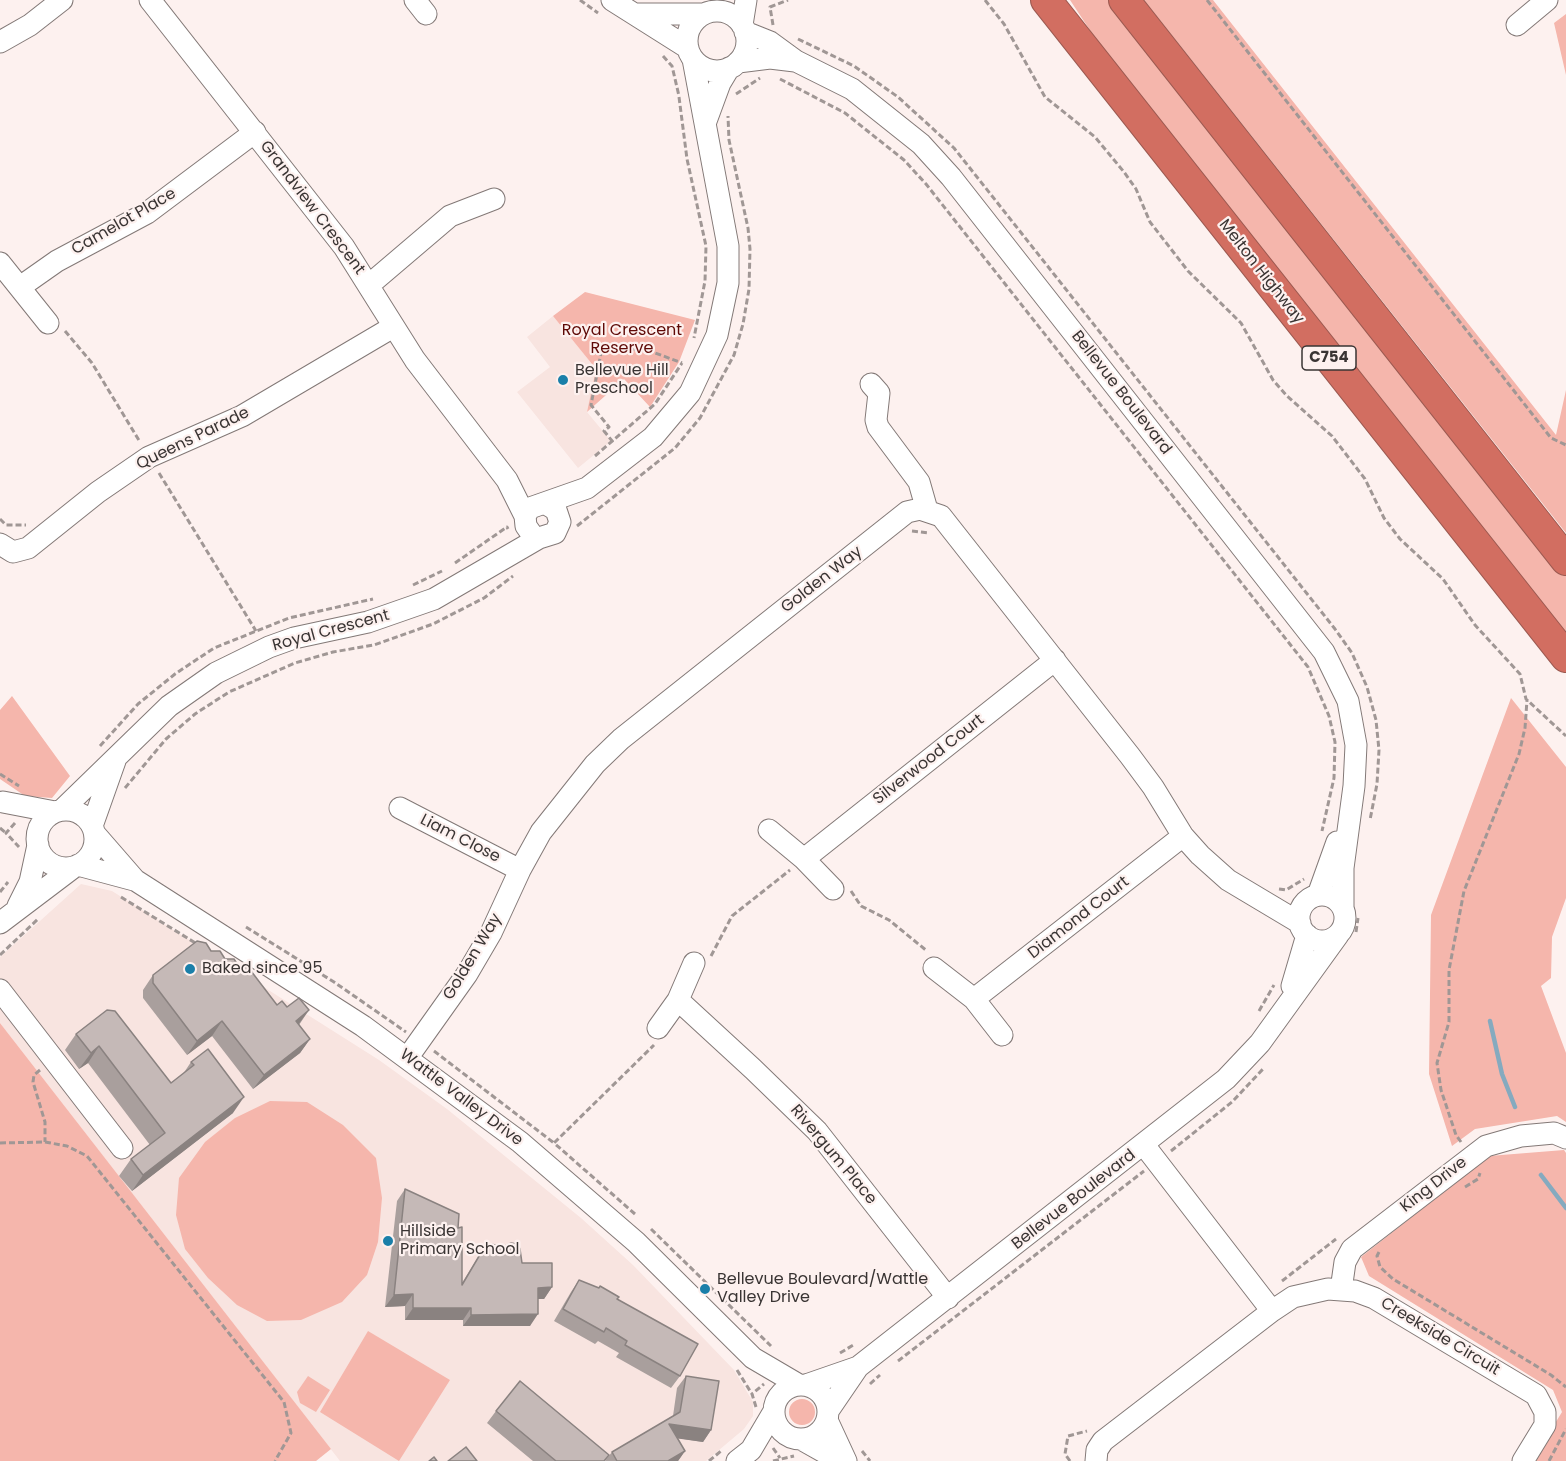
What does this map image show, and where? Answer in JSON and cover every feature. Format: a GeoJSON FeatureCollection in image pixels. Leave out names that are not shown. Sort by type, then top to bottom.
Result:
{"type":"FeatureCollection","features":[{"type":"Feature","properties":{"kind":"highway"},"geometry":{"type":"LineString","coordinates":[[1030,0],[1058,34],[1102,71]]}},
{"type":"Feature","properties":{"kind":"highway","name":"Melton Highway"},"geometry":{"type":"LineString","coordinates":[[1046,0],[1561,651]]}},
{"type":"Feature","properties":{"kind":"highway"},"geometry":{"type":"LineString","coordinates":[[1124,0],[1566,560]]}},
{"type":"Feature","properties":{"kind":"street"},"geometry":{"type":"LineString","coordinates":[[0,42],[30,25],[62,0]]}},
{"type":"Feature","properties":{"kind":"street","name":"Grandview Crescent"},"geometry":{"type":"LineString","coordinates":[[150,0],[344,247],[393,327],[507,480],[525,514]]}},
{"type":"Feature","properties":{"kind":"street"},"geometry":{"type":"LineString","coordinates":[[612,0],[636,14],[709,70],[734,65]]}},
{"type":"Feature","properties":{"kind":"street"},"geometry":{"type":"LineString","coordinates":[[706,121],[720,82],[746,48],[743,28],[746,0]]}},
{"type":"Feature","properties":{"kind":"street"},"geometry":{"type":"LineString","coordinates":[[1516,25],[1547,0]]}},
{"type":"Feature","properties":{"kind":"street"},"geometry":{"type":"LineString","coordinates":[[636,14],[710,9],[728,13],[743,28]]}},
{"type":"Feature","properties":{"kind":"street"},"geometry":{"type":"LineString","coordinates":[[525,514],[587,488],[626,460],[673,417],[690,393],[717,335],[728,283],[728,246],[706,121],[690,54],[690,29],[710,9]]}},
{"type":"Feature","properties":{"kind":"street","name":"Bellevue Boulevard"},"geometry":{"type":"LineString","coordinates":[[743,28],[770,42],[796,61],[852,89],[921,144],[951,177],[1324,652],[1348,701],[1356,745],[1354,786],[1343,868],[1351,909]]}},
{"type":"Feature","properties":{"kind":"street","name":"Bellevue Boulevard"},"geometry":{"type":"LineString","coordinates":[[734,65],[770,58],[796,61]]}},
{"type":"Feature","properties":{"kind":"street","name":"Camelot Place"},"geometry":{"type":"LineString","coordinates":[[20,287],[57,261],[147,213],[255,132]]}},
{"type":"Feature","properties":{"kind":"street"},"geometry":{"type":"LineString","coordinates":[[369,285],[450,216],[494,199]]}},
{"type":"Feature","properties":{"kind":"street"},"geometry":{"type":"LineString","coordinates":[[0,263],[48,323]]}},
{"type":"Feature","properties":{"kind":"street","name":"Queens Parade"},"geometry":{"type":"LineString","coordinates":[[0,544],[14,552],[28,548],[98,492],[149,457],[242,416],[393,327]]}},
{"type":"Feature","properties":{"kind":"street"},"geometry":{"type":"LineString","coordinates":[[871,384],[879,393],[876,420],[878,427],[919,482],[927,510],[941,516],[1055,660],[1153,787],[1183,836],[1214,868],[1319,941],[1346,936],[1345,922],[1351,909],[1333,897],[1282,901],[1256,896]]}},
{"type":"Feature","properties":{"kind":"street"},"geometry":{"type":"LineString","coordinates":[[560,522],[587,488]]}},
{"type":"Feature","properties":{"kind":"street"},"geometry":{"type":"LineString","coordinates":[[525,514],[556,510],[560,522]]}},
{"type":"Feature","properties":{"kind":"street","name":"Golden Way"},"geometry":{"type":"LineString","coordinates":[[408,1057],[467,974],[491,933],[520,870],[557,809],[595,764],[621,740],[908,512],[927,510]]}},
{"type":"Feature","properties":{"kind":"street"},"geometry":{"type":"LineString","coordinates":[[525,514],[529,531],[539,538]]}},
{"type":"Feature","properties":{"kind":"street","name":"Royal Crescent"},"geometry":{"type":"LineString","coordinates":[[499,559],[525,514]]}},
{"type":"Feature","properties":{"kind":"street","name":"Royal Crescent"},"geometry":{"type":"LineString","coordinates":[[58,811],[115,761],[169,706],[216,673],[239,660],[294,638],[400,612],[459,586],[499,559],[539,538],[555,533],[560,522]]}},
{"type":"Feature","properties":{"kind":"street","name":"Silverwood Court"},"geometry":{"type":"LineString","coordinates":[[804,859],[1055,660]]}},
{"type":"Feature","properties":{"kind":"street","name":"Royal Crescent"},"geometry":{"type":"LineString","coordinates":[[94,830],[115,761]]}},
{"type":"Feature","properties":{"kind":"street","name":"Bellevue Boulevard"},"geometry":{"type":"LineString","coordinates":[[1312,898],[1354,786]]}},
{"type":"Feature","properties":{"kind":"street"},"geometry":{"type":"LineString","coordinates":[[0,924],[16,909],[92,852],[94,830],[80,813],[1,802]]}},
{"type":"Feature","properties":{"kind":"street"},"geometry":{"type":"LineString","coordinates":[[1,802],[38,841],[48,861],[64,868],[76,866]]}},
{"type":"Feature","properties":{"kind":"street","name":"Liam Close"},"geometry":{"type":"LineString","coordinates":[[400,808],[520,870]]}},
{"type":"Feature","properties":{"kind":"street"},"geometry":{"type":"LineString","coordinates":[[16,909],[30,882],[43,822],[58,811]]}},
{"type":"Feature","properties":{"kind":"street","name":"Wattle Valley Drive"},"geometry":{"type":"LineString","coordinates":[[94,830],[135,880],[310,991],[408,1057],[520,1142],[596,1206],[696,1299],[775,1407]]}},
{"type":"Feature","properties":{"kind":"street"},"geometry":{"type":"LineString","coordinates":[[769,830],[804,859],[829,885]]}},
{"type":"Feature","properties":{"kind":"street","name":"Diamond Court"},"geometry":{"type":"LineString","coordinates":[[974,999],[1183,836]]}},
{"type":"Feature","properties":{"kind":"street","name":"Wattle Valley Drive"},"geometry":{"type":"LineString","coordinates":[[76,866],[135,880]]}},
{"type":"Feature","properties":{"kind":"street"},"geometry":{"type":"LineString","coordinates":[[1303,929],[1299,915],[1312,898]]}},
{"type":"Feature","properties":{"kind":"street","name":"Bellevue Boulevard"},"geometry":{"type":"LineString","coordinates":[[802,1385],[858,1367],[948,1298],[1162,1154],[1226,1079],[1245,1061],[1268,1016],[1298,974],[1303,929]]}},
{"type":"Feature","properties":{"kind":"street","name":"Bellevue Boulevard"},"geometry":{"type":"LineString","coordinates":[[1268,1016],[1346,936]]}},
{"type":"Feature","properties":{"kind":"street"},"geometry":{"type":"LineString","coordinates":[[933,960],[974,999],[1002,1035]]}},
{"type":"Feature","properties":{"kind":"street"},"geometry":{"type":"LineString","coordinates":[[659,1034],[702,962]]}},
{"type":"Feature","properties":{"kind":"street"},"geometry":{"type":"LineString","coordinates":[[0,990],[122,1148]]}},
{"type":"Feature","properties":{"kind":"street","name":"Rivergum Place"},"geometry":{"type":"LineString","coordinates":[[678,1000],[812,1125],[948,1298]]}},
{"type":"Feature","properties":{"kind":"street","name":"King Drive"},"geometry":{"type":"LineString","coordinates":[[1341,1290],[1345,1262],[1352,1249],[1486,1146],[1521,1136],[1554,1133],[1566,1138]]}},
{"type":"Feature","properties":{"kind":"street"},"geometry":{"type":"LineString","coordinates":[[1162,1154],[1272,1311]]}},
{"type":"Feature","properties":{"kind":"street","name":"Creekside Circuit"},"geometry":{"type":"LineString","coordinates":[[1096,1461],[1097,1450],[1103,1441],[1272,1311],[1293,1297],[1309,1291],[1341,1290],[1374,1298],[1536,1395],[1545,1412],[1545,1425],[1523,1461]]}},
{"type":"Feature","properties":{"kind":"street","name":"Wattle Valley Drive"},"geometry":{"type":"LineString","coordinates":[[744,1363],[802,1385]]}},
{"type":"Feature","properties":{"kind":"street","name":"Bellevue Boulevard"},"geometry":{"type":"LineString","coordinates":[[827,1415],[858,1367]]}},
{"type":"Feature","properties":{"kind":"street"},"geometry":{"type":"LineString","coordinates":[[744,1456],[784,1391],[802,1385],[822,1394],[827,1415],[846,1461]]}},
{"type":"Feature","properties":{"kind":"street"},"geometry":{"type":"LineString","coordinates":[[775,1407],[777,1425],[800,1445],[840,1461]]}},
{"type":"Feature","properties":{"kind":"street"},"geometry":{"type":"LineString","coordinates":[[744,1456],[800,1445],[817,1434],[827,1415]]}},
{"type":"Feature","properties":{"kind":"path"},"geometry":{"type":"LineString","coordinates":[[985,0],[1004,24],[1046,97],[1095,137],[1124,172],[1136,189],[1150,222],[1188,271],[1241,323],[1274,380],[1287,396],[1332,436],[1365,479],[1384,518],[1400,539],[1443,579],[1475,625],[1520,674],[1526,699],[1525,728],[1519,754],[1464,891],[1449,970],[1449,1022],[1437,1063],[1441,1090],[1456,1135],[1482,1167],[1478,1179],[1460,1190]]}},
{"type":"Feature","properties":{"kind":"path"},"geometry":{"type":"LineString","coordinates":[[1207,0],[1551,438],[1566,445]]}},
{"type":"Feature","properties":{"kind":"path"},"geometry":{"type":"LineString","coordinates":[[790,35],[854,66],[898,97],[954,148],[1335,629],[1352,653],[1367,687],[1376,720],[1379,750],[1377,784],[1367,831]]}},
{"type":"Feature","properties":{"kind":"path"},"geometry":{"type":"LineString","coordinates":[[776,76],[845,113],[904,160],[926,183],[1308,667],[1329,716],[1335,742],[1334,778],[1321,832]]}},
{"type":"Feature","properties":{"kind":"path"},"geometry":{"type":"LineString","coordinates":[[679,96],[687,159],[706,246],[701,309],[690,346]]}},
{"type":"Feature","properties":{"kind":"path"},"geometry":{"type":"LineString","coordinates":[[613,442],[604,431],[609,427],[591,405],[602,348],[604,346],[650,351],[682,363]]}},
{"type":"Feature","properties":{"kind":"path"},"geometry":{"type":"LineString","coordinates":[[590,461],[655,404],[686,354]]}},
{"type":"Feature","properties":{"kind":"path"},"geometry":{"type":"LineString","coordinates":[[904,537],[913,530],[931,533]]}},
{"type":"Feature","properties":{"kind":"path"},"geometry":{"type":"LineString","coordinates":[[1526,699],[1566,736]]}},
{"type":"Feature","properties":{"kind":"path"},"geometry":{"type":"LineString","coordinates":[[0,774],[26,789]]}},
{"type":"Feature","properties":{"kind":"path"},"geometry":{"type":"LineString","coordinates":[[0,828],[6,833]]}},
{"type":"Feature","properties":{"kind":"path"},"geometry":{"type":"LineString","coordinates":[[702,962],[732,916],[804,859]]}},
{"type":"Feature","properties":{"kind":"path"},"geometry":{"type":"LineString","coordinates":[[829,885],[834,876],[839,878],[856,902],[889,920],[933,960]]}},
{"type":"Feature","properties":{"kind":"path"},"geometry":{"type":"LineString","coordinates":[[118,895],[200,945]]}},
{"type":"Feature","properties":{"kind":"path"},"geometry":{"type":"LineString","coordinates":[[1346,936],[1358,926],[1351,909]]}},
{"type":"Feature","properties":{"kind":"path"},"geometry":{"type":"LineString","coordinates":[[0,955],[42,915]]}},
{"type":"Feature","properties":{"kind":"path"},"geometry":{"type":"LineString","coordinates":[[1268,1016],[1275,982]]}},
{"type":"Feature","properties":{"kind":"path"},"geometry":{"type":"LineString","coordinates":[[640,1219],[554,1143],[659,1034]]}},
{"type":"Feature","properties":{"kind":"path"},"geometry":{"type":"LineString","coordinates":[[434,1051],[439,1044]]}},
{"type":"Feature","properties":{"kind":"path"},"geometry":{"type":"LineString","coordinates":[[45,1142],[45,1122],[33,1082],[34,1075],[52,1060]]}},
{"type":"Feature","properties":{"kind":"path"},"geometry":{"type":"LineString","coordinates":[[891,1366],[1232,1102],[1267,1065]]}},
{"type":"Feature","properties":{"kind":"path"},"geometry":{"type":"LineString","coordinates":[[0,1143],[45,1142],[67,1146],[87,1156],[284,1402],[291,1433],[275,1461]]}},
{"type":"Feature","properties":{"kind":"path"},"geometry":{"type":"LineString","coordinates":[[649,1227],[772,1347]]}},
{"type":"Feature","properties":{"kind":"path"},"geometry":{"type":"LineString","coordinates":[[1382,1246],[1377,1256],[1380,1267],[1393,1279],[1551,1375],[1566,1387]]}},
{"type":"Feature","properties":{"kind":"path"},"geometry":{"type":"LineString","coordinates":[[744,1363],[752,1394]]}},
{"type":"Feature","properties":{"kind":"path"},"geometry":{"type":"LineString","coordinates":[[865,1389],[882,1373]]}},
{"type":"Feature","properties":{"kind":"path"},"geometry":{"type":"LineString","coordinates":[[1549,1461],[1566,1429]]}},
{"type":"Feature","properties":{"kind":"path"},"geometry":{"type":"LineString","coordinates":[[773,1461],[793,1456],[800,1445]]}},
{"type":"Feature","properties":{"kind":"shaded area","name":"Bellevue Hill Preschool"},"geometry":{"type":"Polygon","coordinates":[[[553,316],[596,369],[587,412],[611,441],[578,468],[517,392],[550,367],[527,337],[553,316]]]}},
{"type":"Feature","properties":{"kind":"shaded area","name":"Hillside Primary School"},"geometry":{"type":"Polygon","coordinates":[[[81,884],[112,891],[379,1060],[447,1109],[581,1218],[633,1265],[734,1370],[753,1402],[753,1416],[744,1429],[706,1461],[340,1461],[0,1023],[0,957],[81,884]]]}},
{"type":"Feature","properties":{"kind":"green space"},"geometry":{"type":"Polygon","coordinates":[[[1070,0],[1111,0],[1566,576],[1566,643],[1105,53],[1070,0]]]}},
{"type":"Feature","properties":{"kind":"green space"},"geometry":{"type":"Polygon","coordinates":[[[1144,0],[1213,0],[1556,435],[1566,390],[1566,533],[1144,0]]]}},
{"type":"Feature","properties":{"kind":"green space"},"geometry":{"type":"Polygon","coordinates":[[[1566,14],[1566,75],[1554,23],[1566,14]]]}},
{"type":"Feature","properties":{"kind":"green space","name":"Royal Crescent Reserve"},"geometry":{"type":"Polygon","coordinates":[[[585,292],[695,320],[679,362],[650,407],[624,379],[587,412],[596,369],[553,316],[585,292]]]}},
{"type":"Feature","properties":{"kind":"green space"},"geometry":{"type":"Polygon","coordinates":[[[12,696],[70,776],[52,798],[25,796],[0,779],[0,710],[12,696]]]}},
{"type":"Feature","properties":{"kind":"green space"},"geometry":{"type":"Polygon","coordinates":[[[1511,698],[1566,767],[1566,898],[1552,937],[1551,978],[1541,986],[1566,1053],[1566,1122],[1557,1116],[1475,1129],[1452,1146],[1429,1074],[1431,915],[1511,698]]]}},
{"type":"Feature","properties":{"kind":"green space"},"geometry":{"type":"Polygon","coordinates":[[[0,1023],[331,1449],[316,1461],[0,1461],[0,1023]]]}},
{"type":"Feature","properties":{"kind":"green space"},"geometry":{"type":"Polygon","coordinates":[[[270,1101],[307,1102],[343,1125],[376,1158],[382,1198],[378,1242],[367,1275],[342,1302],[301,1320],[267,1321],[237,1305],[208,1278],[185,1249],[176,1215],[179,1178],[205,1142],[235,1118],[270,1101]]]}},
{"type":"Feature","properties":{"kind":"green space"},"geometry":{"type":"Polygon","coordinates":[[[1564,1150],[1566,1153],[1566,1461],[1532,1461],[1562,1412],[1553,1390],[1369,1276],[1361,1257],[1489,1156],[1564,1150]]]}},
{"type":"Feature","properties":{"kind":"green space"},"geometry":{"type":"Polygon","coordinates":[[[368,1331],[450,1380],[399,1461],[320,1412],[368,1331]]]}},
{"type":"Feature","properties":{"kind":"green space"},"geometry":{"type":"Polygon","coordinates":[[[308,1376],[330,1390],[316,1412],[300,1403],[297,1392],[308,1376]]]}},
{"type":"Feature","properties":{"kind":"green space"},"geometry":{"type":"Polygon","coordinates":[[[802,1399],[811,1403],[815,1412],[811,1421],[802,1425],[793,1421],[789,1412],[793,1403],[802,1399]]]}},
{"type":"Feature","properties":{"kind":"building"},"geometry":{"type":"Polygon","coordinates":[[[197,941],[206,943],[211,951],[220,951],[225,959],[234,959],[239,967],[248,967],[277,1005],[282,1001],[287,1007],[299,998],[309,1010],[296,1021],[310,1039],[264,1075],[222,1021],[197,1041],[153,983],[153,975],[197,941]]]}},
{"type":"Feature","properties":{"kind":"building"},"geometry":{"type":"Polygon","coordinates":[[[107,1010],[115,1011],[171,1083],[194,1065],[191,1062],[208,1049],[244,1097],[143,1175],[131,1159],[165,1133],[99,1046],[91,1053],[76,1034],[107,1010]]]}},
{"type":"Feature","properties":{"kind":"building"},"geometry":{"type":"Polygon","coordinates":[[[405,1189],[459,1214],[458,1228],[462,1227],[462,1285],[485,1246],[491,1244],[503,1247],[511,1243],[517,1244],[522,1263],[552,1263],[552,1287],[538,1288],[538,1314],[471,1315],[471,1308],[413,1308],[413,1294],[394,1295],[405,1189]]]}},
{"type":"Feature","properties":{"kind":"building"},"geometry":{"type":"Polygon","coordinates":[[[579,1280],[599,1288],[600,1286],[619,1297],[617,1299],[698,1344],[680,1376],[625,1345],[627,1341],[606,1328],[604,1332],[563,1309],[579,1280]]]}},
{"type":"Feature","properties":{"kind":"building"},"geometry":{"type":"Polygon","coordinates":[[[686,1376],[719,1381],[711,1430],[669,1424],[685,1451],[668,1461],[617,1461],[612,1452],[680,1412],[686,1376]]]}},
{"type":"Feature","properties":{"kind":"building"},"geometry":{"type":"Polygon","coordinates":[[[520,1381],[609,1455],[604,1461],[556,1461],[496,1411],[520,1381]]]}},
{"type":"Feature","properties":{"kind":"building"},"geometry":{"type":"Polygon","coordinates":[[[466,1447],[477,1461],[448,1461],[466,1447]]]}},
{"type":"Feature","properties":{"kind":"waterway"},"geometry":{"type":"LineString","coordinates":[[1490,1021],[1502,1074],[1515,1107]]}},
{"type":"Feature","properties":{"kind":"waterway"},"geometry":{"type":"LineString","coordinates":[[1541,1175],[1566,1208]]}},
{"type":"Feature","properties":{"kind":"place","name":"Bellevue Hill Preschool"},"geometry":{"type":"Point","coordinates":[563,380]}},
{"type":"Feature","properties":{"kind":"place","name":"Baked since 95"},"geometry":{"type":"Point","coordinates":[190,969]}},
{"type":"Feature","properties":{"kind":"place","name":"Hillside Primary School"},"geometry":{"type":"Point","coordinates":[388,1241]}},
{"type":"Feature","properties":{"kind":"place","name":"Bellevue Boulevard/Wattle Valley Drive"},"geometry":{"type":"Point","coordinates":[705,1289]}}]}
